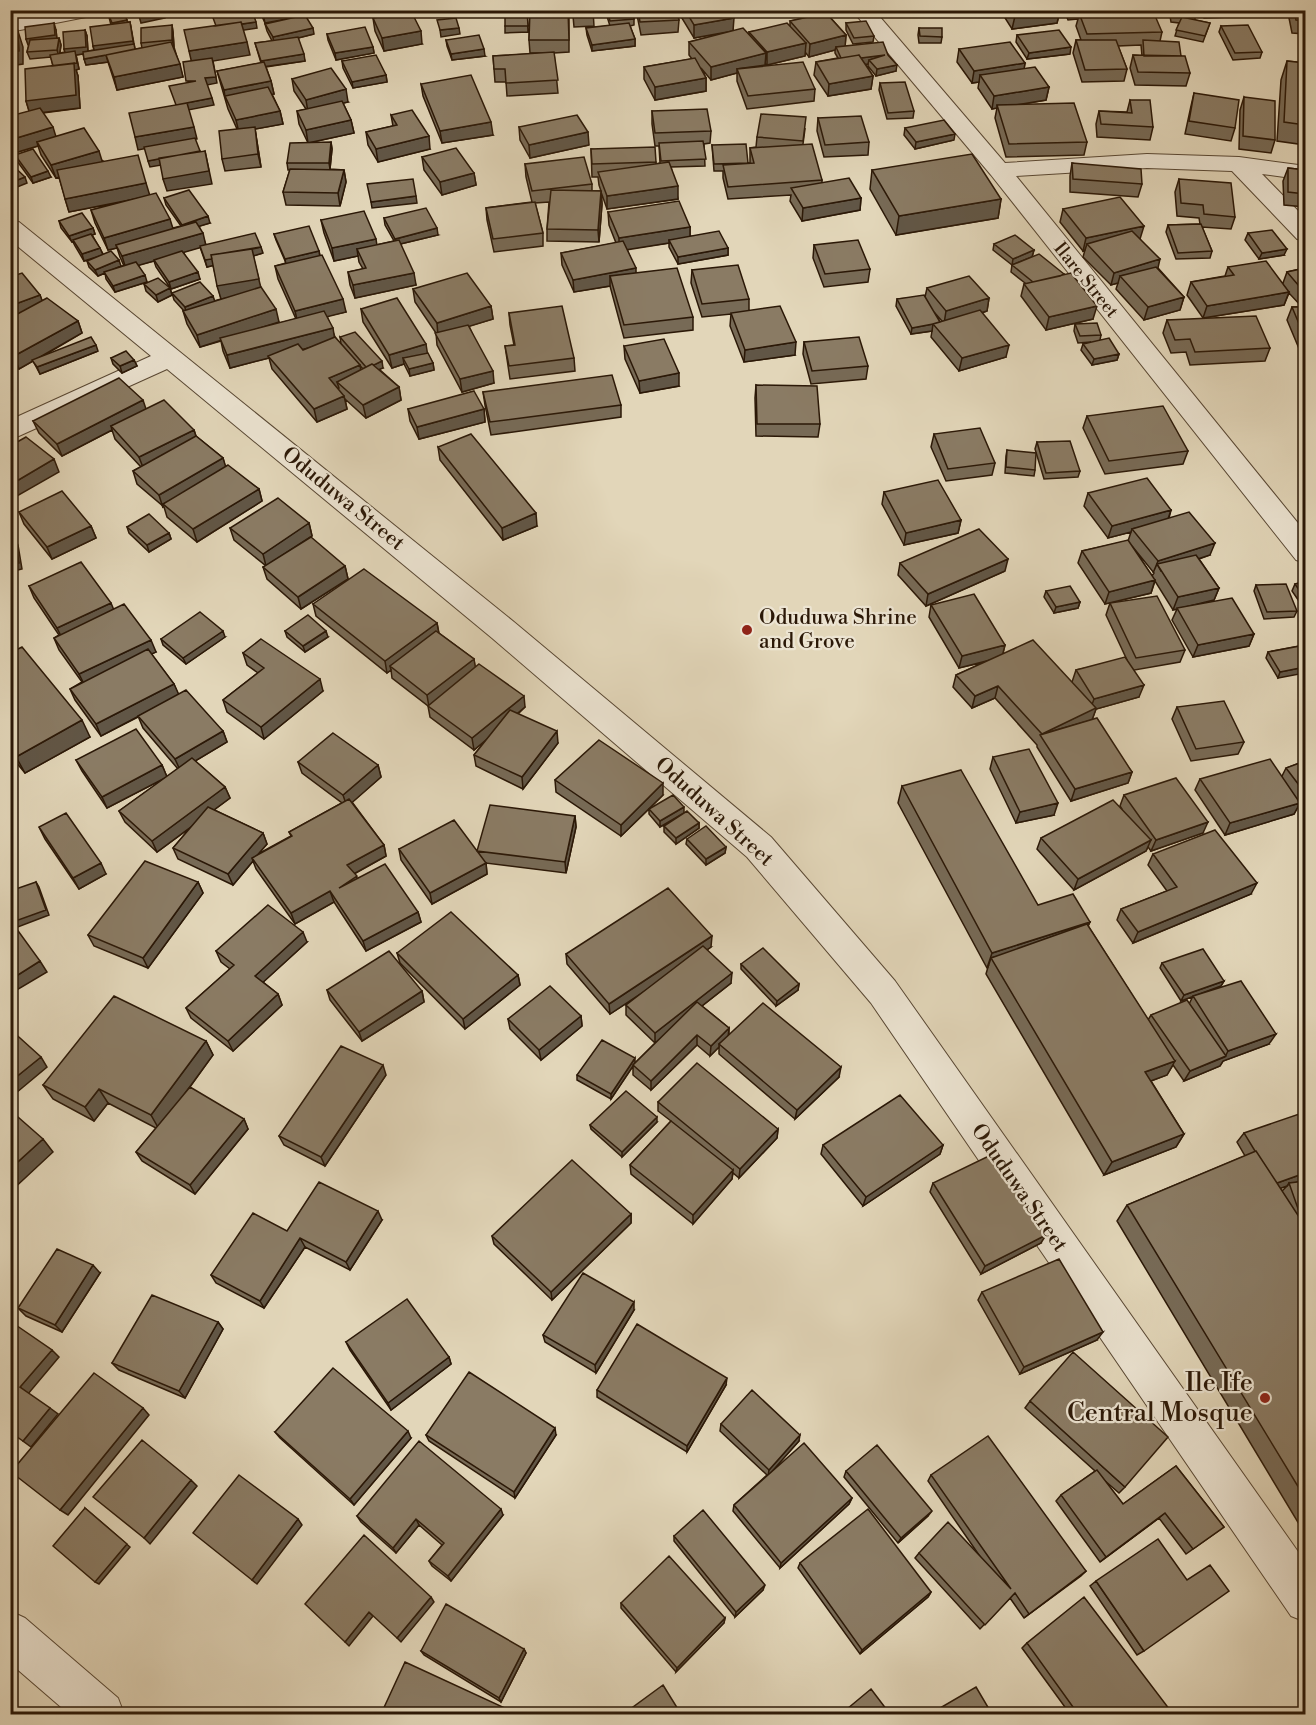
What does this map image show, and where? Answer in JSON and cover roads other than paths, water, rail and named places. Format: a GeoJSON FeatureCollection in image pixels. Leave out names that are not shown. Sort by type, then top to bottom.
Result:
{"type":"FeatureCollection","features":[{"type":"Feature","properties":{"kind":"street"},"geometry":{"type":"LineString","coordinates":[[10,26],[92,10]]}},
{"type":"Feature","properties":{"kind":"street","name":"Ilare Street"},"geometry":{"type":"LineString","coordinates":[[862,10],[999,170],[1305,553]]}},
{"type":"Feature","properties":{"kind":"street"},"geometry":{"type":"LineString","coordinates":[[999,170],[1147,161],[1239,164],[1305,173]]}},
{"type":"Feature","properties":{"kind":"street"},"geometry":{"type":"LineString","coordinates":[[1239,164],[1305,234]]}},
{"type":"Feature","properties":{"kind":"street","name":"Oduduwa Street"},"geometry":{"type":"LineString","coordinates":[[10,227],[521,645],[759,847],[883,992],[1305,1601]]}},
{"type":"Feature","properties":{"kind":"street"},"geometry":{"type":"LineString","coordinates":[[10,431],[171,357]]}},
{"type":"Feature","properties":{"kind":"street"},"geometry":{"type":"LineString","coordinates":[[10,1633],[102,1714]]}},
{"type":"Feature","properties":{"kind":"place","name":"Oduduwa Shrine and Grove"},"geometry":{"type":"Point","coordinates":[747,630]}},
{"type":"Feature","properties":{"kind":"place","name":"Ile Ife Central Mosque"},"geometry":{"type":"Point","coordinates":[1265,1398]}}]}
